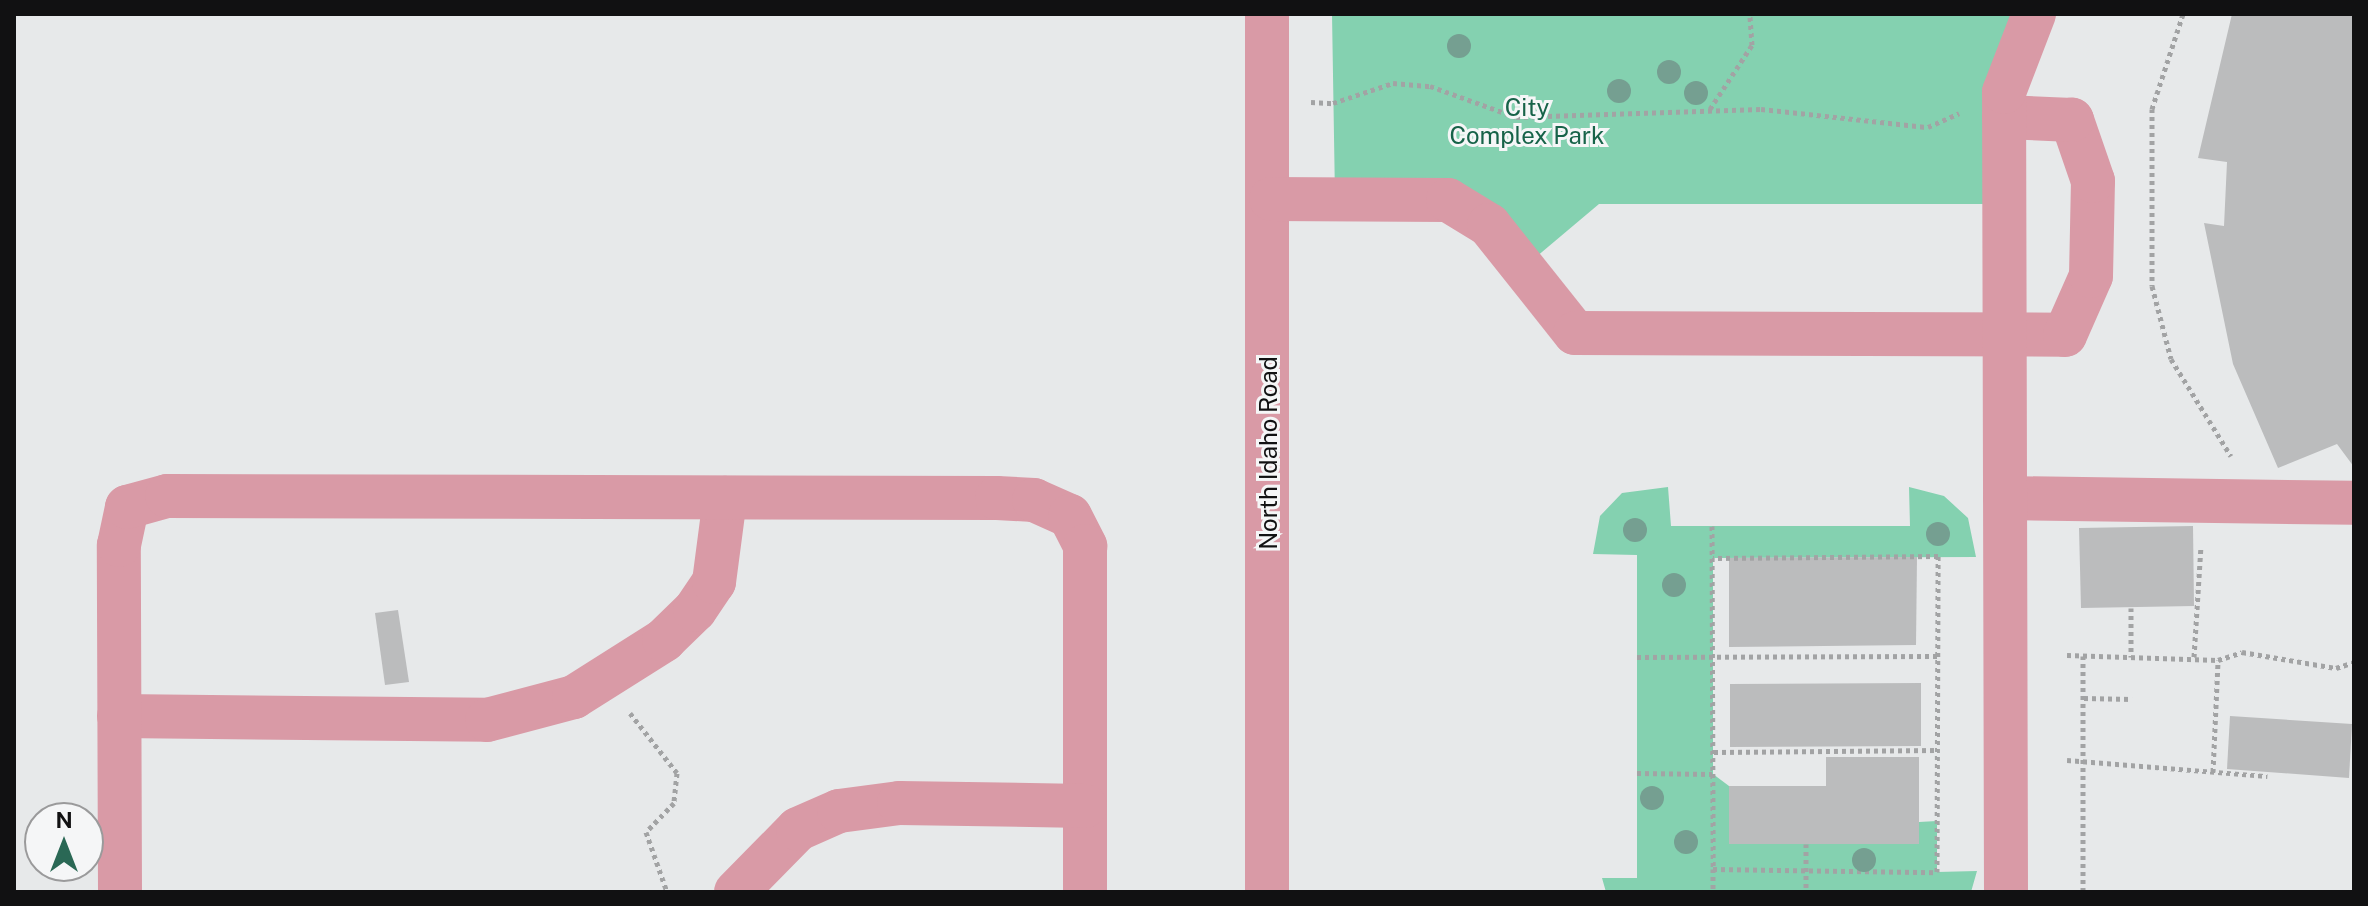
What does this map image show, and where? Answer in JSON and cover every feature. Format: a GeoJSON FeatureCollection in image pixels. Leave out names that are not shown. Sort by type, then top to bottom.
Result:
{"type":"FeatureCollection","features":[{"type":"Feature","properties":{"kind":"street","name":"North Idaho Road"},"geometry":{"type":"LineString","coordinates":[[1267,14],[1271,199],[1267,892]]}},
{"type":"Feature","properties":{"kind":"street"},"geometry":{"type":"LineString","coordinates":[[2006,892],[2004,104],[2034,14]]}},
{"type":"Feature","properties":{"kind":"street"},"geometry":{"type":"LineString","coordinates":[[1271,199],[1448,200],[1489,225],[1575,333],[2065,335],[2091,276],[2093,181],[2072,120],[2004,104]]}},
{"type":"Feature","properties":{"kind":"street"},"geometry":{"type":"LineString","coordinates":[[120,892],[119,545],[127,507],[167,496],[1034,500],[1070,516],[1085,546],[1085,892]]}},
{"type":"Feature","properties":{"kind":"street"},"geometry":{"type":"LineString","coordinates":[[119,716],[487,720],[574,697],[664,640],[695,610],[714,582],[725,498]]}},
{"type":"Feature","properties":{"kind":"street"},"geometry":{"type":"LineString","coordinates":[[2005,498],[2266,499],[2354,503]]}},
{"type":"Feature","properties":{"kind":"street"},"geometry":{"type":"LineString","coordinates":[[736,892],[798,829],[839,811],[899,803],[1085,806]]}},
{"type":"Feature","properties":{"kind":"path"},"geometry":{"type":"LineString","coordinates":[[1710,110],[1752,45],[1750,14]]}},
{"type":"Feature","properties":{"kind":"path"},"geometry":{"type":"LineString","coordinates":[[2183,14],[2152,109],[2152,286],[2171,359],[2216,438],[2266,499]]}},
{"type":"Feature","properties":{"kind":"path"},"geometry":{"type":"LineString","coordinates":[[1270,101],[1333,103],[1393,83],[1430,86],[1516,117],[1710,110],[1879,117],[1928,127],[2004,104]]}},
{"type":"Feature","properties":{"kind":"path"},"geometry":{"type":"LineString","coordinates":[[2194,657],[2194,612],[2202,612],[2201,500]]}},
{"type":"Feature","properties":{"kind":"path"},"geometry":{"type":"LineString","coordinates":[[1712,526],[1713,892]]}},
{"type":"Feature","properties":{"kind":"path"},"geometry":{"type":"LineString","coordinates":[[1713,558],[1938,556],[1937,872],[1713,869]]}},
{"type":"Feature","properties":{"kind":"path"},"geometry":{"type":"LineString","coordinates":[[2131,608],[2131,657]]}},
{"type":"Feature","properties":{"kind":"path"},"geometry":{"type":"LineString","coordinates":[[2067,655],[2218,660],[2242,652],[2336,668],[2354,662]]}},
{"type":"Feature","properties":{"kind":"path"},"geometry":{"type":"LineString","coordinates":[[1637,657],[1937,656]]}},
{"type":"Feature","properties":{"kind":"path"},"geometry":{"type":"LineString","coordinates":[[2083,656],[2083,892]]}},
{"type":"Feature","properties":{"kind":"path"},"geometry":{"type":"LineString","coordinates":[[2213,772],[2218,660]]}},
{"type":"Feature","properties":{"kind":"path"},"geometry":{"type":"LineString","coordinates":[[2084,698],[2132,699]]}},
{"type":"Feature","properties":{"kind":"path"},"geometry":{"type":"LineString","coordinates":[[625,707],[670,759],[679,788],[646,832],[667,892]]}},
{"type":"Feature","properties":{"kind":"path"},"geometry":{"type":"LineString","coordinates":[[1714,752],[1937,750]]}},
{"type":"Feature","properties":{"kind":"path"},"geometry":{"type":"LineString","coordinates":[[2067,760],[2267,776]]}},
{"type":"Feature","properties":{"kind":"path"},"geometry":{"type":"LineString","coordinates":[[1637,773],[1713,774]]}},
{"type":"Feature","properties":{"kind":"path"},"geometry":{"type":"LineString","coordinates":[[1806,844],[1806,892]]}},
{"type":"Feature","properties":{"kind":"green space","name":"City Complex Park"},"geometry":{"type":"Polygon","coordinates":[[[1332,14],[2034,14],[2005,204],[1599,204],[1523,268],[1489,225],[1335,198],[1332,14]]]}},
{"type":"Feature","properties":{"kind":"green space"},"geometry":{"type":"Polygon","coordinates":[[[1668,487],[1671,526],[1910,526],[1909,487],[1944,496],[1968,518],[1976,557],[1713,558],[1713,774],[1729,786],[1729,844],[1918,844],[1919,822],[1937,821],[1937,872],[1977,871],[1971,892],[1606,892],[1602,878],[1637,878],[1637,555],[1593,554],[1600,516],[1622,493],[1668,487]]]}},
{"type":"Feature","properties":{"kind":"building"},"geometry":{"type":"Polygon","coordinates":[[[2232,14],[2354,14],[2354,467],[2337,444],[2278,468],[2233,364],[2204,223],[2224,226],[2227,162],[2198,158],[2232,14]]]}},
{"type":"Feature","properties":{"kind":"building"},"geometry":{"type":"Polygon","coordinates":[[[2193,526],[2194,606],[2081,608],[2079,528],[2193,526]]]}},
{"type":"Feature","properties":{"kind":"building"},"geometry":{"type":"Polygon","coordinates":[[[1917,557],[1916,645],[1729,647],[1729,558],[1917,557]]]}},
{"type":"Feature","properties":{"kind":"building"},"geometry":{"type":"Polygon","coordinates":[[[398,610],[409,682],[385,685],[375,613],[398,610]]]}},
{"type":"Feature","properties":{"kind":"building"},"geometry":{"type":"Polygon","coordinates":[[[1921,683],[1921,746],[1730,747],[1730,684],[1921,683]]]}},
{"type":"Feature","properties":{"kind":"building"},"geometry":{"type":"Polygon","coordinates":[[[2230,716],[2352,724],[2349,778],[2227,769],[2230,716]]]}},
{"type":"Feature","properties":{"kind":"building"},"geometry":{"type":"Polygon","coordinates":[[[1826,757],[1919,757],[1919,844],[1729,844],[1729,786],[1826,786],[1826,757]]]}}]}
